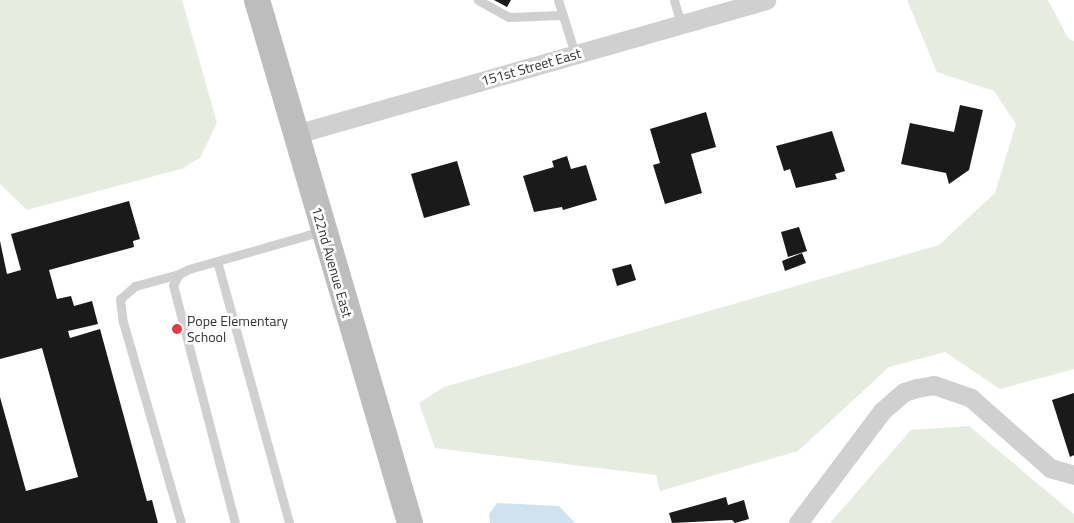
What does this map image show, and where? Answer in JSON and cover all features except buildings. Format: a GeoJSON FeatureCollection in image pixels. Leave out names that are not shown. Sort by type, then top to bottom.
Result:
{"type":"FeatureCollection","features":[{"type":"Feature","properties":{"kind":"main road","name":"122nd Avenue East"},"geometry":{"type":"LineString","coordinates":[[257,0],[410,523]]}},
{"type":"Feature","properties":{"kind":"street","name":"151st Street East"},"geometry":{"type":"LineString","coordinates":[[296,134],[766,0]]}},
{"type":"Feature","properties":{"kind":"street"},"geometry":{"type":"LineString","coordinates":[[798,523],[882,411],[904,392],[917,388],[934,385],[971,398],[1050,468],[1074,474]]}},
{"type":"Feature","properties":{"kind":"lane"},"geometry":{"type":"LineString","coordinates":[[478,0],[509,17],[562,15]]}},
{"type":"Feature","properties":{"kind":"lane"},"geometry":{"type":"LineString","coordinates":[[558,0],[575,54]]}},
{"type":"Feature","properties":{"kind":"lane"},"geometry":{"type":"LineString","coordinates":[[674,0],[681,24]]}},
{"type":"Feature","properties":{"kind":"lane"},"geometry":{"type":"LineString","coordinates":[[181,523],[123,322],[120,299],[135,286],[323,230]]}},
{"type":"Feature","properties":{"kind":"lane"},"geometry":{"type":"LineString","coordinates":[[217,261],[289,523]]}},
{"type":"Feature","properties":{"kind":"lane"},"geometry":{"type":"LineString","coordinates":[[179,274],[173,285],[174,298],[235,523]]}},
{"type":"Feature","properties":{"kind":"shaded area"},"geometry":{"type":"Polygon","coordinates":[[[0,0],[182,0],[217,123],[200,158],[181,169],[27,210],[0,184],[0,0]]]}},
{"type":"Feature","properties":{"kind":"shaded area"},"geometry":{"type":"Polygon","coordinates":[[[907,0],[1048,0],[1068,38],[1074,41],[1074,369],[1000,389],[945,352],[889,367],[798,451],[660,491],[656,475],[435,448],[419,403],[444,387],[939,245],[995,193],[1016,124],[994,91],[937,72],[907,0]]]}},
{"type":"Feature","properties":{"kind":"shaded area"},"geometry":{"type":"Polygon","coordinates":[[[969,426],[1074,514],[1074,523],[830,523],[911,430],[969,426]]]}},
{"type":"Feature","properties":{"kind":"water"},"geometry":{"type":"Polygon","coordinates":[[[497,503],[559,506],[575,523],[490,523],[489,514],[497,503]]]}},
{"type":"Feature","properties":{"kind":"place","name":"Pope Elementary School"},"geometry":{"type":"Point","coordinates":[177,329]}}]}
